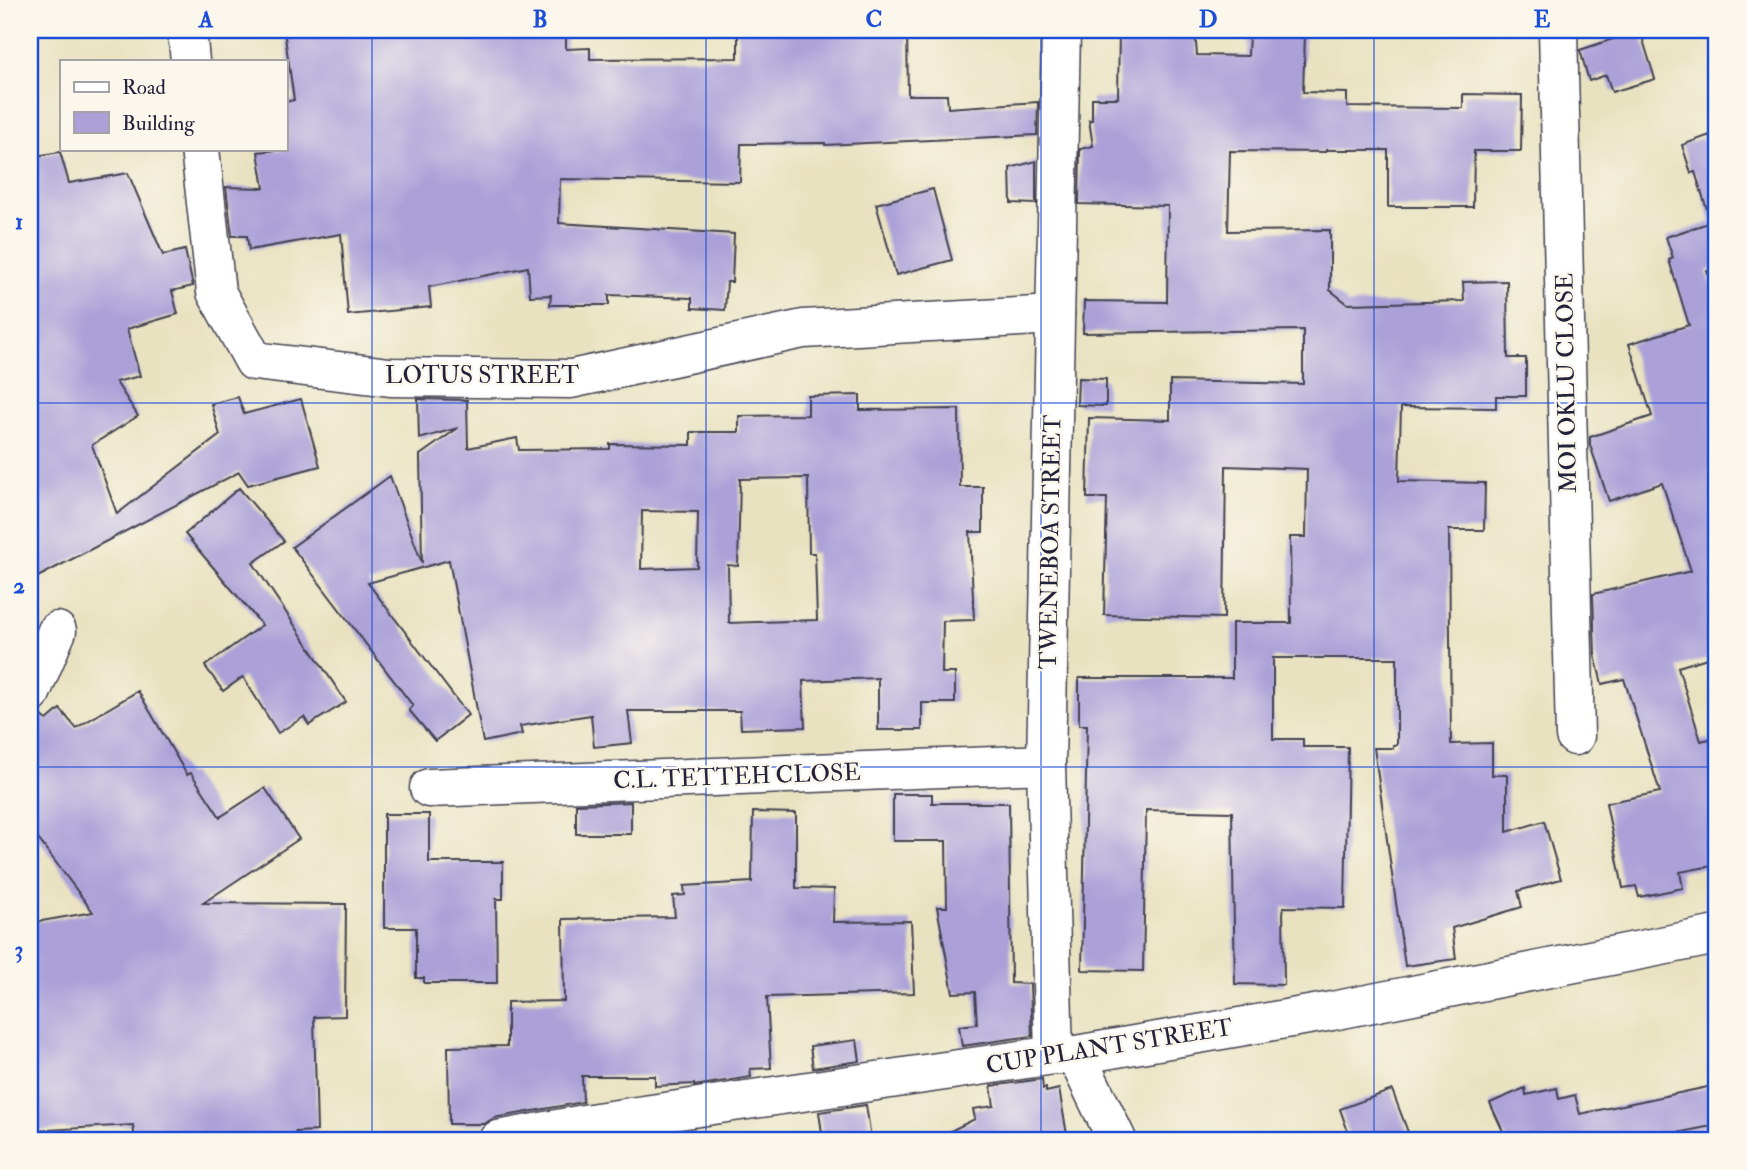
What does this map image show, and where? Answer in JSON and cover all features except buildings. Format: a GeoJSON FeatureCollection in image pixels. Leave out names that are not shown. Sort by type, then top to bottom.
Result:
{"type":"FeatureCollection","features":[{"type":"Feature","properties":{"kind":"street"},"geometry":{"type":"LineString","coordinates":[[187,30],[190,60]]}},
{"type":"Feature","properties":{"kind":"street","name":"TWENEBOA STREET"},"geometry":{"type":"LineString","coordinates":[[1061,30],[1046,764],[1065,1055]]}},
{"type":"Feature","properties":{"kind":"street","name":"MOI OKLU CLOSE"},"geometry":{"type":"LineString","coordinates":[[1558,30],[1575,736]]}},
{"type":"Feature","properties":{"kind":"street","name":"LOTUS STREET"},"geometry":{"type":"LineString","coordinates":[[200,150],[216,292],[254,361],[390,377],[571,379],[803,329],[1055,316]]}},
{"type":"Feature","properties":{"kind":"street"},"geometry":{"type":"LineString","coordinates":[[30,695],[57,631]]}},
{"type":"Feature","properties":{"kind":"street","name":"C.L. TETTEH CLOSE"},"geometry":{"type":"LineString","coordinates":[[429,788],[1046,764]]}},
{"type":"Feature","properties":{"kind":"street","name":"CUP PLANT STREET"},"geometry":{"type":"LineString","coordinates":[[498,1140],[590,1123],[1065,1055],[1332,1011],[1717,935]]}},
{"type":"Feature","properties":{"kind":"street"},"geometry":{"type":"LineString","coordinates":[[1065,1055],[1117,1140]]}}]}
